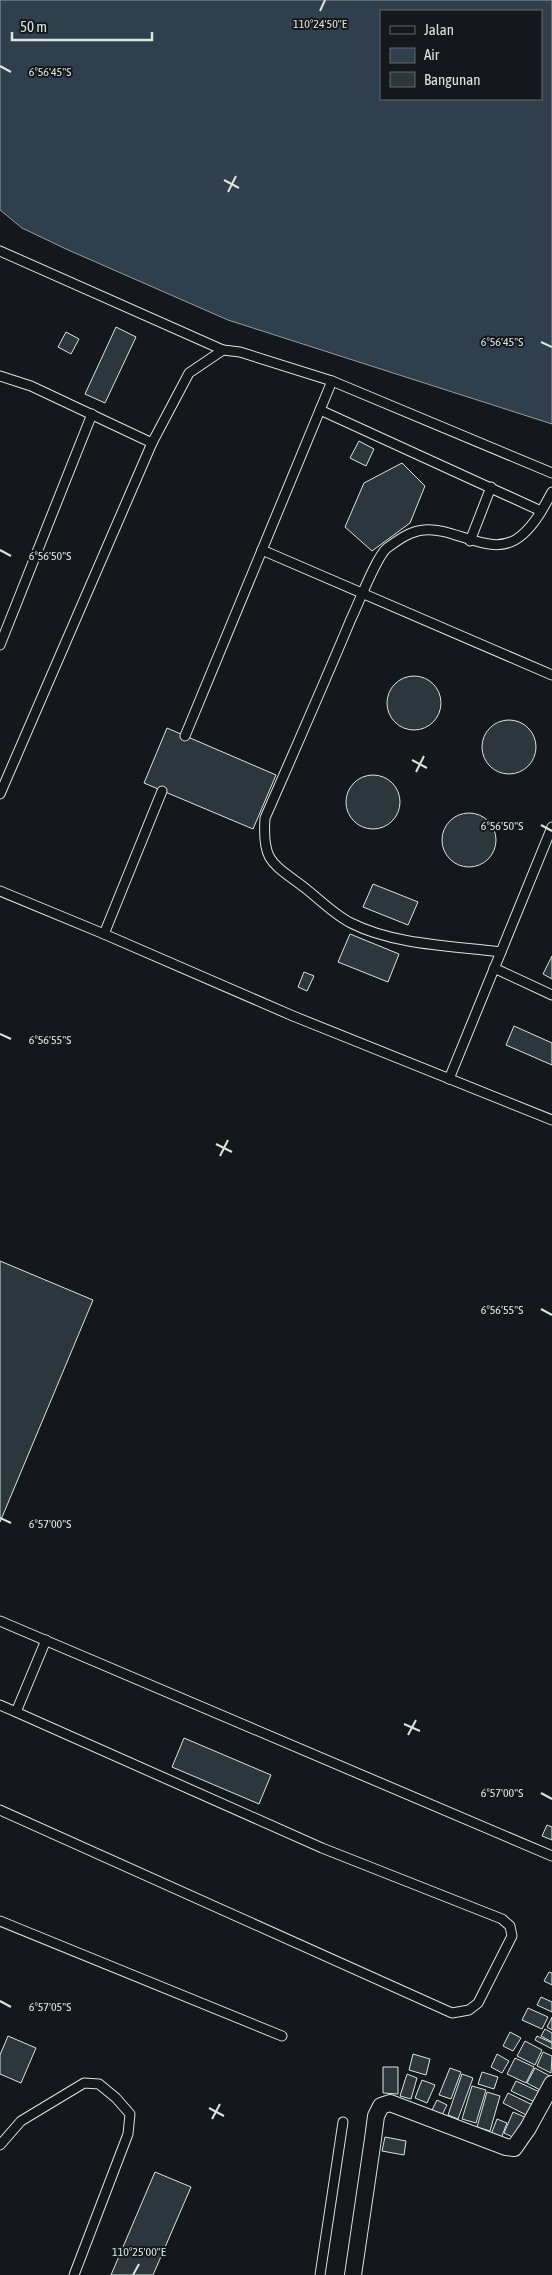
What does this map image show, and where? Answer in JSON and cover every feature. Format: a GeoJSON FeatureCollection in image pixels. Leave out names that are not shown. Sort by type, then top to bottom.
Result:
{"type":"FeatureCollection","features":[{"type":"Feature","properties":{"kind":"street"},"geometry":{"type":"LineString","coordinates":[[353,2275],[376,2116],[381,2106],[390,2104],[506,2148],[514,2148],[552,2084]]}},
{"type":"Feature","properties":{"kind":"lane"},"geometry":{"type":"LineString","coordinates":[[0,251],[223,350],[240,352],[332,381],[552,472]]}},
{"type":"Feature","properties":{"kind":"lane"},"geometry":{"type":"LineString","coordinates":[[0,794],[152,443],[189,373],[223,350]]}},
{"type":"Feature","properties":{"kind":"lane"},"geometry":{"type":"LineString","coordinates":[[0,376],[31,386],[152,443]]}},
{"type":"Feature","properties":{"kind":"lane"},"geometry":{"type":"LineString","coordinates":[[185,736],[332,381]]}},
{"type":"Feature","properties":{"kind":"lane"},"geometry":{"type":"LineString","coordinates":[[320,410],[541,511]]}},
{"type":"Feature","properties":{"kind":"lane"},"geometry":{"type":"LineString","coordinates":[[0,645],[92,414]]}},
{"type":"Feature","properties":{"kind":"lane"},"geometry":{"type":"LineString","coordinates":[[470,541],[491,487]]}},
{"type":"Feature","properties":{"kind":"lane"},"geometry":{"type":"LineString","coordinates":[[501,952],[390,937],[350,923],[276,867],[266,854],[265,818],[363,593],[385,550],[408,534],[424,530],[442,532],[470,541],[503,545],[521,536],[541,511],[552,492]]}},
{"type":"Feature","properties":{"kind":"lane"},"geometry":{"type":"LineString","coordinates":[[262,550],[552,675]]}},
{"type":"Feature","properties":{"kind":"lane"},"geometry":{"type":"LineString","coordinates":[[104,934],[162,791]]}},
{"type":"Feature","properties":{"kind":"lane"},"geometry":{"type":"LineString","coordinates":[[449,1079],[552,827]]}},
{"type":"Feature","properties":{"kind":"lane"},"geometry":{"type":"LineString","coordinates":[[0,891],[293,1016],[552,1120]]}},
{"type":"Feature","properties":{"kind":"lane"},"geometry":{"type":"LineString","coordinates":[[494,968],[552,995]]}},
{"type":"Feature","properties":{"kind":"lane"},"geometry":{"type":"LineString","coordinates":[[0,1621],[552,1856]]}},
{"type":"Feature","properties":{"kind":"lane"},"geometry":{"type":"LineString","coordinates":[[16,1712],[46,1640]]}},
{"type":"Feature","properties":{"kind":"lane"},"geometry":{"type":"LineString","coordinates":[[0,1705],[322,1848],[502,1919],[510,1926],[512,1936],[478,2003],[469,2010],[452,2013],[0,1810]]}},
{"type":"Feature","properties":{"kind":"lane"},"geometry":{"type":"LineString","coordinates":[[0,1921],[282,2036]]}},
{"type":"Feature","properties":{"kind":"lane"},"geometry":{"type":"LineString","coordinates":[[0,2145],[21,2121],[84,2083],[99,2084],[116,2098],[130,2114],[128,2134],[74,2275]]}},
{"type":"Feature","properties":{"kind":"lane"},"geometry":{"type":"LineString","coordinates":[[320,2275],[343,2122]]}},
{"type":"Feature","properties":{"kind":"water"},"geometry":{"type":"Polygon","coordinates":[[[0,0],[552,0],[552,424],[228,320],[22,228],[0,210],[0,0]]]}},
{"type":"Feature","properties":{"kind":"building"},"geometry":{"type":"Polygon","coordinates":[[[116,327],[136,337],[105,403],[85,394],[116,327]]]}},
{"type":"Feature","properties":{"kind":"building"},"geometry":{"type":"Polygon","coordinates":[[[66,332],[79,339],[71,354],[58,347],[66,332]]]}},
{"type":"Feature","properties":{"kind":"building"},"geometry":{"type":"Polygon","coordinates":[[[359,441],[374,449],[366,466],[350,458],[359,441]]]}},
{"type":"Feature","properties":{"kind":"building"},"geometry":{"type":"Polygon","coordinates":[[[402,463],[425,486],[410,523],[372,551],[345,527],[364,483],[402,463]]]}},
{"type":"Feature","properties":{"kind":"building"},"geometry":{"type":"Polygon","coordinates":[[[409,676],[419,676],[429,680],[437,688],[441,703],[437,718],[429,726],[419,730],[409,730],[399,726],[391,718],[387,708],[387,698],[391,688],[399,680],[409,676]]]}},
{"type":"Feature","properties":{"kind":"building"},"geometry":{"type":"Polygon","coordinates":[[[504,720],[514,720],[524,724],[532,732],[536,747],[532,762],[524,770],[514,774],[504,774],[494,770],[486,762],[482,752],[482,742],[486,732],[494,724],[504,720]]]}},
{"type":"Feature","properties":{"kind":"building"},"geometry":{"type":"Polygon","coordinates":[[[167,728],[276,775],[253,829],[144,783],[167,728]]]}},
{"type":"Feature","properties":{"kind":"building"},"geometry":{"type":"Polygon","coordinates":[[[368,775],[378,775],[388,779],[396,787],[400,802],[396,817],[388,825],[378,829],[368,829],[358,825],[350,817],[346,807],[346,797],[350,787],[358,779],[368,775]]]}},
{"type":"Feature","properties":{"kind":"building"},"geometry":{"type":"Polygon","coordinates":[[[464,813],[474,813],[484,817],[492,825],[496,840],[492,855],[484,863],[474,867],[464,867],[454,863],[446,855],[442,845],[442,835],[446,825],[454,817],[464,813]]]}},
{"type":"Feature","properties":{"kind":"building"},"geometry":{"type":"Polygon","coordinates":[[[373,884],[418,902],[408,925],[363,907],[373,884]]]}},
{"type":"Feature","properties":{"kind":"building"},"geometry":{"type":"Polygon","coordinates":[[[350,934],[399,954],[388,982],[338,962],[350,934]]]}},
{"type":"Feature","properties":{"kind":"building"},"geometry":{"type":"Polygon","coordinates":[[[552,956],[552,979],[543,974],[552,956]]]}},
{"type":"Feature","properties":{"kind":"building"},"geometry":{"type":"Polygon","coordinates":[[[304,972],[314,976],[307,991],[298,987],[304,972]]]}},
{"type":"Feature","properties":{"kind":"building"},"geometry":{"type":"Polygon","coordinates":[[[514,1026],[552,1043],[552,1065],[506,1045],[514,1026]]]}},
{"type":"Feature","properties":{"kind":"building"},"geometry":{"type":"Polygon","coordinates":[[[0,1261],[93,1300],[0,1522],[0,1261]]]}},
{"type":"Feature","properties":{"kind":"building"},"geometry":{"type":"Polygon","coordinates":[[[184,1738],[271,1775],[259,1804],[172,1767],[184,1738]]]}},
{"type":"Feature","properties":{"kind":"building"},"geometry":{"type":"Polygon","coordinates":[[[547,1825],[552,1827],[552,1840],[542,1836],[547,1825]]]}},
{"type":"Feature","properties":{"kind":"building"},"geometry":{"type":"Polygon","coordinates":[[[549,1972],[552,1973],[552,1985],[544,1981],[549,1972]]]}},
{"type":"Feature","properties":{"kind":"building"},"geometry":{"type":"Polygon","coordinates":[[[541,1997],[552,2002],[552,2012],[537,2005],[541,1997]]]}},
{"type":"Feature","properties":{"kind":"building"},"geometry":{"type":"Polygon","coordinates":[[[528,2008],[548,2017],[542,2029],[522,2020],[528,2008]]]}},
{"type":"Feature","properties":{"kind":"building"},"geometry":{"type":"Polygon","coordinates":[[[552,2017],[552,2030],[547,2027],[552,2017]]]}},
{"type":"Feature","properties":{"kind":"building"},"geometry":{"type":"Polygon","coordinates":[[[545,2029],[552,2033],[552,2042],[541,2036],[545,2029]]]}},
{"type":"Feature","properties":{"kind":"building"},"geometry":{"type":"Polygon","coordinates":[[[510,2032],[521,2038],[513,2051],[503,2046],[510,2032]]]}},
{"type":"Feature","properties":{"kind":"building"},"geometry":{"type":"Polygon","coordinates":[[[8,2036],[36,2048],[21,2083],[0,2074],[0,2055],[8,2036]]]}},
{"type":"Feature","properties":{"kind":"building"},"geometry":{"type":"Polygon","coordinates":[[[537,2036],[552,2043],[552,2049],[535,2040],[537,2036]]]}},
{"type":"Feature","properties":{"kind":"building"},"geometry":{"type":"Polygon","coordinates":[[[525,2041],[542,2050],[535,2065],[517,2056],[525,2041]]]}},
{"type":"Feature","properties":{"kind":"building"},"geometry":{"type":"Polygon","coordinates":[[[543,2052],[552,2056],[551,2073],[537,2066],[543,2052]]]}},
{"type":"Feature","properties":{"kind":"building"},"geometry":{"type":"Polygon","coordinates":[[[413,2054],[430,2059],[426,2075],[409,2070],[413,2054]]]}},
{"type":"Feature","properties":{"kind":"building"},"geometry":{"type":"Polygon","coordinates":[[[497,2054],[509,2061],[502,2073],[491,2067],[497,2054]]]}},
{"type":"Feature","properties":{"kind":"building"},"geometry":{"type":"Polygon","coordinates":[[[515,2058],[534,2067],[526,2083],[507,2074],[515,2058]]]}},
{"type":"Feature","properties":{"kind":"building"},"geometry":{"type":"Polygon","coordinates":[[[383,2067],[398,2067],[398,2094],[383,2093],[383,2067]]]}},
{"type":"Feature","properties":{"kind":"building"},"geometry":{"type":"Polygon","coordinates":[[[450,2068],[461,2072],[451,2099],[439,2095],[450,2068]]]}},
{"type":"Feature","properties":{"kind":"building"},"geometry":{"type":"Polygon","coordinates":[[[535,2068],[550,2076],[542,2091],[527,2083],[535,2068]]]}},
{"type":"Feature","properties":{"kind":"building"},"geometry":{"type":"Polygon","coordinates":[[[482,2072],[498,2077],[494,2089],[478,2084],[482,2072]]]}},
{"type":"Feature","properties":{"kind":"building"},"geometry":{"type":"Polygon","coordinates":[[[407,2074],[417,2078],[411,2099],[400,2096],[407,2074]]]}},
{"type":"Feature","properties":{"kind":"building"},"geometry":{"type":"Polygon","coordinates":[[[462,2074],[473,2078],[458,2119],[448,2115],[462,2074]]]}},
{"type":"Feature","properties":{"kind":"building"},"geometry":{"type":"Polygon","coordinates":[[[422,2080],[435,2085],[427,2103],[415,2098],[422,2080]]]}},
{"type":"Feature","properties":{"kind":"building"},"geometry":{"type":"Polygon","coordinates":[[[516,2081],[544,2094],[539,2104],[511,2091],[516,2081]]]}},
{"type":"Feature","properties":{"kind":"building"},"geometry":{"type":"Polygon","coordinates":[[[472,2086],[486,2090],[476,2123],[462,2119],[472,2086]]]}},
{"type":"Feature","properties":{"kind":"building"},"geometry":{"type":"Polygon","coordinates":[[[487,2092],[500,2096],[490,2131],[477,2127],[487,2092]]]}},
{"type":"Feature","properties":{"kind":"building"},"geometry":{"type":"Polygon","coordinates":[[[508,2093],[537,2107],[532,2118],[503,2103],[508,2093]]]}},
{"type":"Feature","properties":{"kind":"building"},"geometry":{"type":"Polygon","coordinates":[[[437,2100],[447,2105],[442,2115],[432,2110],[437,2100]]]}},
{"type":"Feature","properties":{"kind":"building"},"geometry":{"type":"Polygon","coordinates":[[[513,2112],[529,2119],[519,2140],[504,2133],[513,2112]]]}},
{"type":"Feature","properties":{"kind":"building"},"geometry":{"type":"Polygon","coordinates":[[[497,2119],[507,2123],[500,2141],[490,2137],[497,2119]]]}},
{"type":"Feature","properties":{"kind":"building"},"geometry":{"type":"Polygon","coordinates":[[[385,2137],[406,2141],[404,2155],[382,2151],[385,2137]]]}},
{"type":"Feature","properties":{"kind":"building"},"geometry":{"type":"Polygon","coordinates":[[[155,2172],[191,2187],[153,2275],[111,2275],[155,2172]]]}}]}
